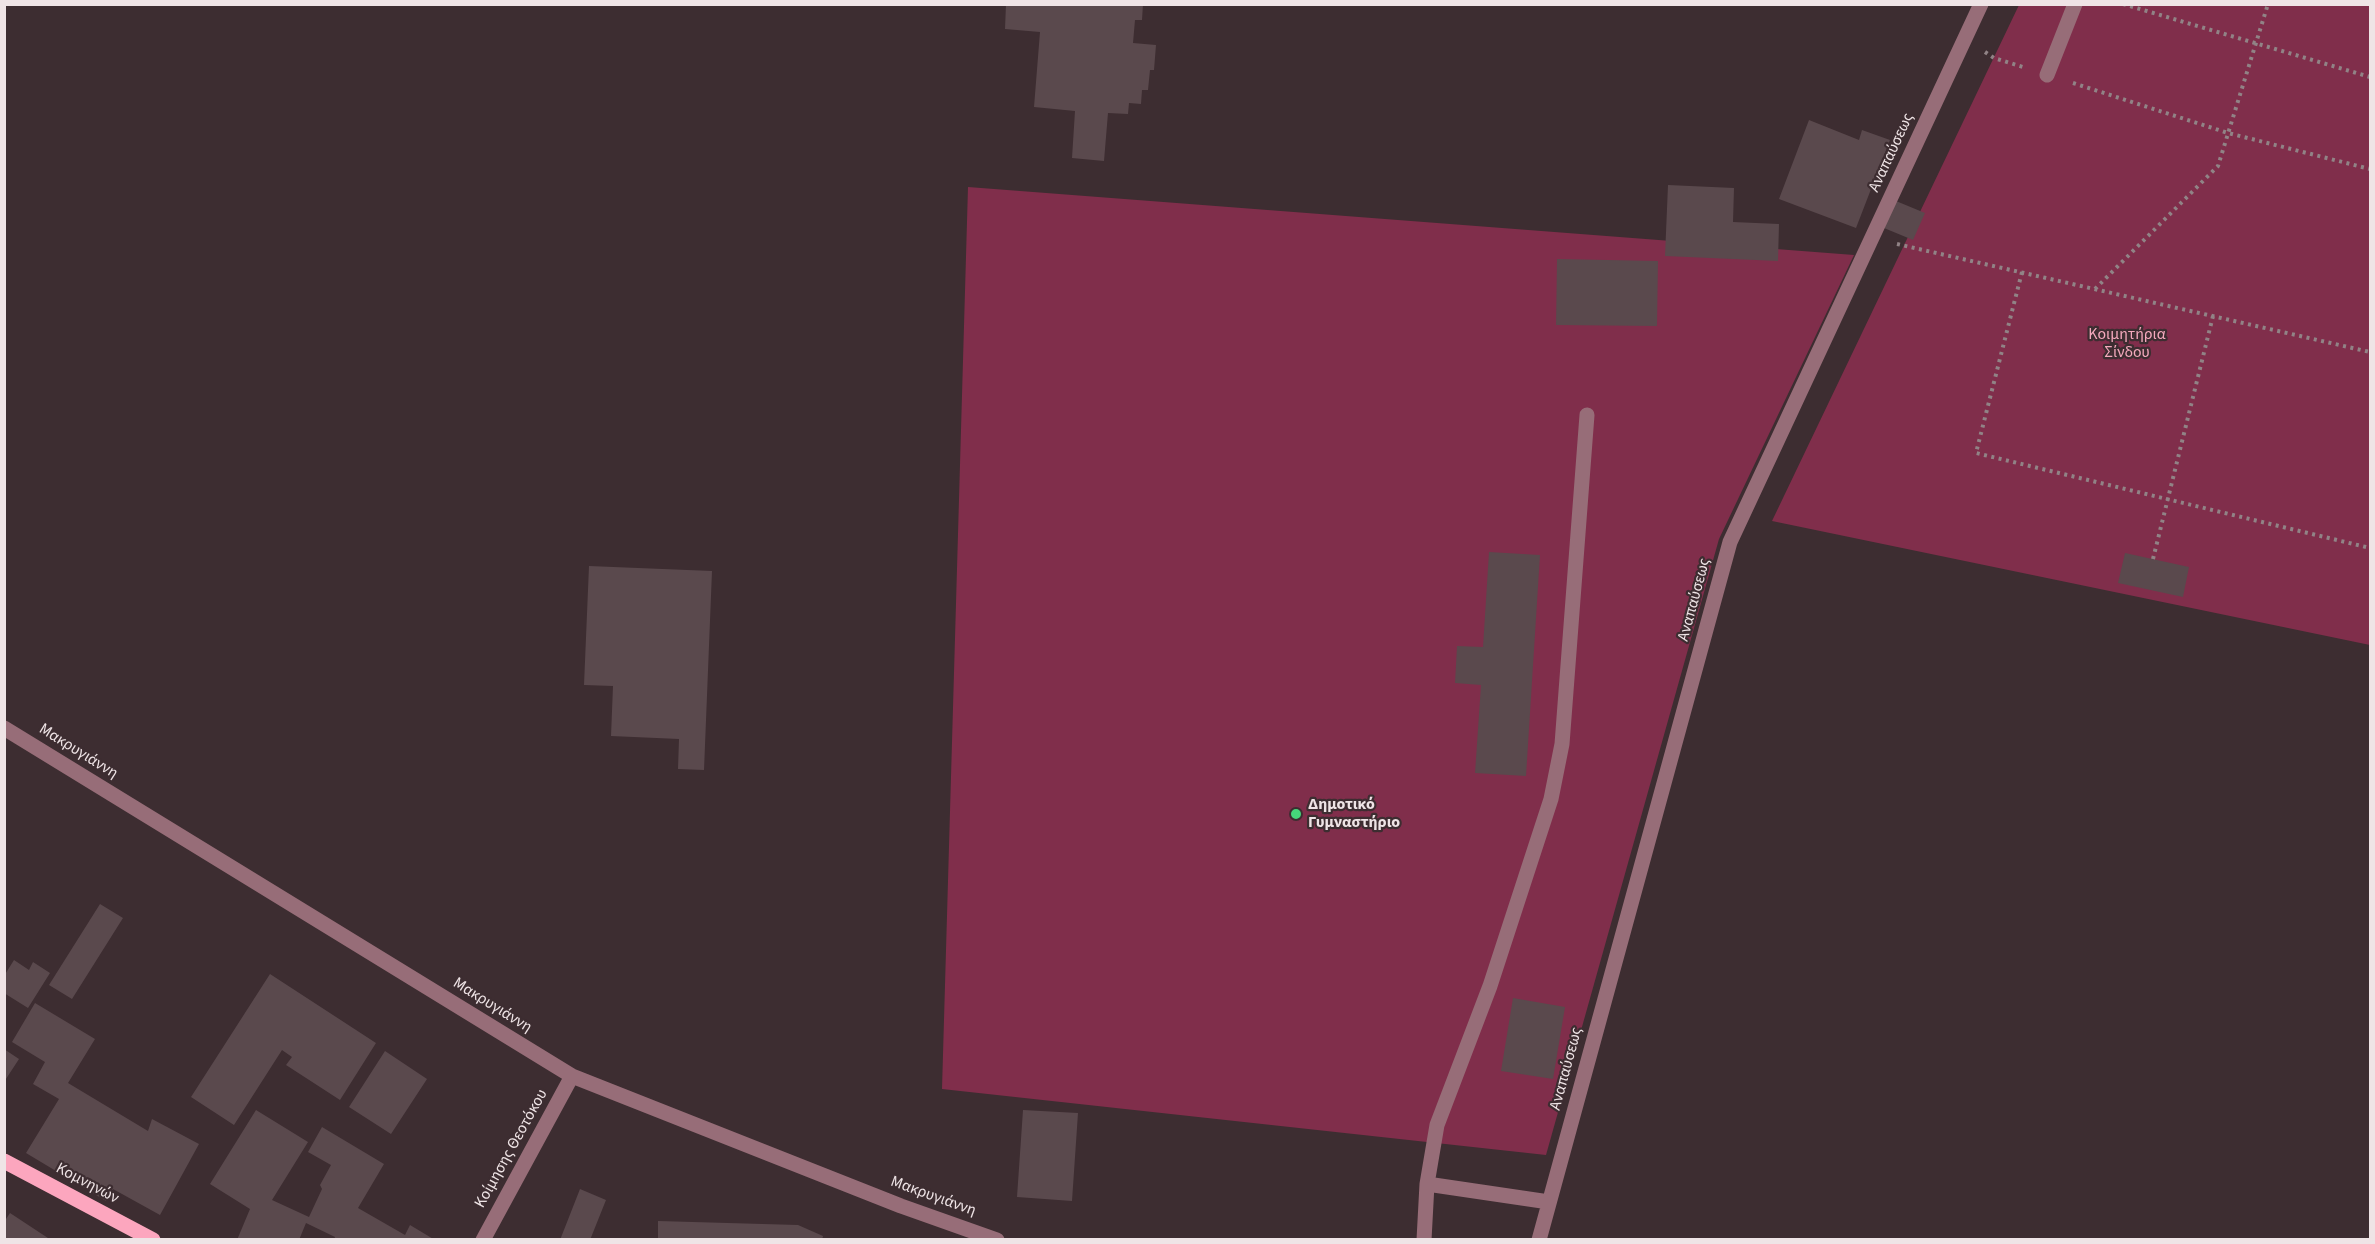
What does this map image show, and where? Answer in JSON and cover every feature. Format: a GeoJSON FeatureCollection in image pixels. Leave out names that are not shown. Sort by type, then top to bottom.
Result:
{"type":"FeatureCollection","features":[{"type":"Feature","properties":{"kind":"main road","name":"Κομνηνών"},"geometry":{"type":"LineString","coordinates":[[4,1161],[153,1239]]}},
{"type":"Feature","properties":{"kind":"street","name":"Αναπαύσεως"},"geometry":{"type":"LineString","coordinates":[[1539,1239],[1730,542],[1980,4]]}},
{"type":"Feature","properties":{"kind":"street"},"geometry":{"type":"LineString","coordinates":[[2047,75],[2076,4]]}},
{"type":"Feature","properties":{"kind":"street"},"geometry":{"type":"LineString","coordinates":[[1424,1239],[1427,1184],[1437,1125],[1490,986],[1551,799],[1562,744],[1587,416]]}},
{"type":"Feature","properties":{"kind":"street","name":"Μακρυγιάννη"},"geometry":{"type":"LineString","coordinates":[[4,728],[572,1076],[901,1206],[997,1239]]}},
{"type":"Feature","properties":{"kind":"street","name":"Κοίμησης Θεοτόκου"},"geometry":{"type":"LineString","coordinates":[[483,1239],[572,1076]]}},
{"type":"Feature","properties":{"kind":"street"},"geometry":{"type":"LineString","coordinates":[[1427,1184],[1549,1202]]}},
{"type":"Feature","properties":{"kind":"path"},"geometry":{"type":"LineString","coordinates":[[2123,4],[2370,77]]}},
{"type":"Feature","properties":{"kind":"path"},"geometry":{"type":"LineString","coordinates":[[2095,289],[2218,166],[2268,4]]}},
{"type":"Feature","properties":{"kind":"path"},"geometry":{"type":"LineString","coordinates":[[1965,38],[1994,58],[2228,133],[2370,169]]}},
{"type":"Feature","properties":{"kind":"path"},"geometry":{"type":"LineString","coordinates":[[1875,234],[1903,246],[2370,352]]}},
{"type":"Feature","properties":{"kind":"path"},"geometry":{"type":"LineString","coordinates":[[2022,272],[1976,453],[2370,548]]}},
{"type":"Feature","properties":{"kind":"path"},"geometry":{"type":"LineString","coordinates":[[2153,559],[2213,316]]}},
{"type":"Feature","properties":{"kind":"green space","name":"Κοιμητήρια Σίνδου"},"geometry":{"type":"Polygon","coordinates":[[[2019,5],[2370,5],[2370,645],[1772,521],[2019,5]]]}},
{"type":"Feature","properties":{"kind":"green space","name":"Δημοτικό Γυμναστήριο"},"geometry":{"type":"Polygon","coordinates":[[[968,187],[1854,255],[1719,539],[1546,1155],[942,1089],[968,187]]]}},
{"type":"Feature","properties":{"kind":"building"},"geometry":{"type":"Polygon","coordinates":[[[1006,4],[1143,4],[1142,20],[1135,20],[1133,43],[1156,45],[1154,70],[1150,70],[1148,90],[1142,90],[1141,104],[1129,103],[1128,114],[1108,113],[1104,161],[1072,158],[1075,111],[1034,107],[1040,32],[1005,29],[1006,4]]]}},
{"type":"Feature","properties":{"kind":"building"},"geometry":{"type":"Polygon","coordinates":[[[1809,120],[1859,140],[1862,130],[1890,140],[1856,228],[1779,199],[1809,120]]]}},
{"type":"Feature","properties":{"kind":"building"},"geometry":{"type":"Polygon","coordinates":[[[1668,185],[1734,188],[1733,222],[1779,224],[1778,261],[1665,256],[1668,185]]]}},
{"type":"Feature","properties":{"kind":"building"},"geometry":{"type":"Polygon","coordinates":[[[1896,201],[1925,213],[1913,240],[1884,228],[1896,201]]]}},
{"type":"Feature","properties":{"kind":"building"},"geometry":{"type":"Polygon","coordinates":[[[1557,259],[1658,261],[1657,326],[1556,325],[1557,259]]]}},
{"type":"Feature","properties":{"kind":"building"},"geometry":{"type":"Polygon","coordinates":[[[1489,552],[1540,555],[1526,776],[1475,773],[1481,685],[1455,683],[1457,646],[1483,647],[1489,552]]]}},
{"type":"Feature","properties":{"kind":"building"},"geometry":{"type":"Polygon","coordinates":[[[2125,553],[2189,567],[2183,597],[2118,583],[2125,553]]]}},
{"type":"Feature","properties":{"kind":"building"},"geometry":{"type":"Polygon","coordinates":[[[589,566],[712,571],[704,770],[678,769],[679,739],[611,736],[613,686],[584,685],[589,566]]]}},
{"type":"Feature","properties":{"kind":"building"},"geometry":{"type":"Polygon","coordinates":[[[100,904],[123,918],[72,999],[49,985],[100,904]]]}},
{"type":"Feature","properties":{"kind":"building"},"geometry":{"type":"Polygon","coordinates":[[[14,960],[29,970],[33,962],[50,973],[28,1008],[4,993],[4,976],[14,960]]]}},
{"type":"Feature","properties":{"kind":"building"},"geometry":{"type":"Polygon","coordinates":[[[270,974],[376,1043],[340,1100],[286,1065],[292,1057],[282,1050],[234,1125],[191,1097],[270,974]]]}},
{"type":"Feature","properties":{"kind":"building"},"geometry":{"type":"Polygon","coordinates":[[[1513,998],[1565,1007],[1553,1079],[1501,1071],[1513,998]]]}},
{"type":"Feature","properties":{"kind":"building"},"geometry":{"type":"Polygon","coordinates":[[[35,1003],[95,1039],[68,1083],[148,1131],[152,1119],[199,1144],[160,1215],[113,1189],[106,1201],[26,1153],[59,1099],[33,1084],[45,1062],[12,1042],[35,1003]]]}},
{"type":"Feature","properties":{"kind":"building"},"geometry":{"type":"Polygon","coordinates":[[[4,1049],[19,1059],[4,1082],[4,1049]]]}},
{"type":"Feature","properties":{"kind":"building"},"geometry":{"type":"Polygon","coordinates":[[[385,1051],[427,1079],[391,1134],[349,1107],[385,1051]]]}},
{"type":"Feature","properties":{"kind":"building"},"geometry":{"type":"Polygon","coordinates":[[[256,1110],[308,1142],[272,1200],[309,1217],[322,1189],[320,1185],[331,1165],[308,1152],[322,1127],[384,1164],[358,1208],[405,1235],[410,1225],[435,1240],[334,1240],[335,1237],[306,1223],[299,1240],[237,1240],[250,1209],[210,1184],[256,1110]]]}},
{"type":"Feature","properties":{"kind":"building"},"geometry":{"type":"Polygon","coordinates":[[[1023,1110],[1078,1113],[1072,1201],[1017,1197],[1023,1110]]]}},
{"type":"Feature","properties":{"kind":"building"},"geometry":{"type":"Polygon","coordinates":[[[580,1189],[606,1200],[590,1240],[560,1240],[580,1189]]]}},
{"type":"Feature","properties":{"kind":"building"},"geometry":{"type":"Polygon","coordinates":[[[10,1213],[51,1240],[4,1240],[4,1222],[10,1213]]]}},
{"type":"Feature","properties":{"kind":"building"},"geometry":{"type":"Polygon","coordinates":[[[658,1221],[798,1225],[823,1236],[822,1240],[658,1240],[658,1221]]]}},
{"type":"Feature","properties":{"kind":"place","name":"Δημοτικό Γυμναστήριο"},"geometry":{"type":"Point","coordinates":[1296,814]}}]}
